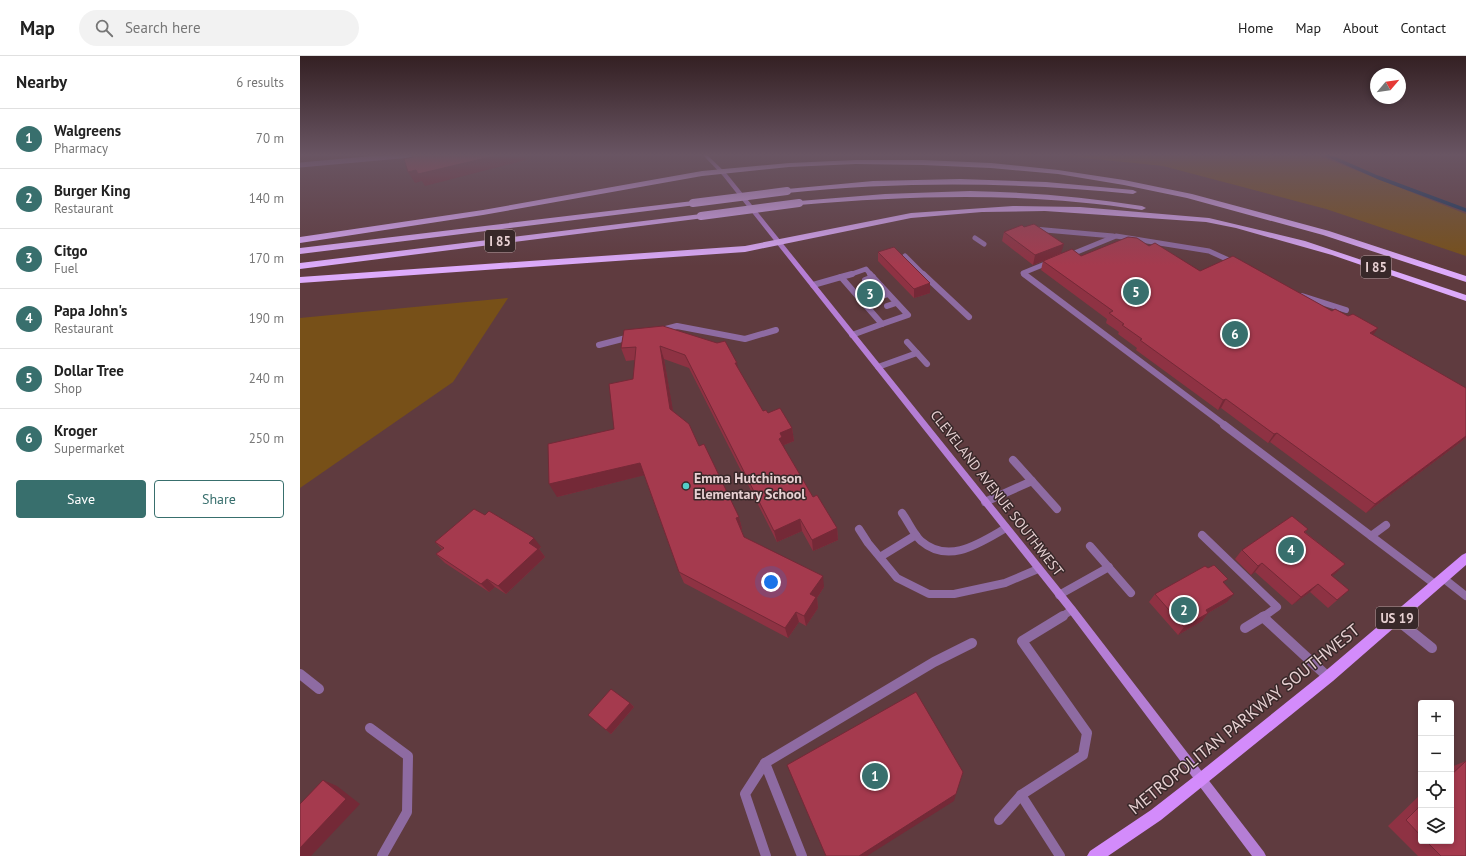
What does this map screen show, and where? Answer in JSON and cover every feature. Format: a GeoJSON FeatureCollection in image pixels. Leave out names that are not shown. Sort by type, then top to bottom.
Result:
{"type":"FeatureCollection","features":[{"type":"Feature","properties":{"kind":"highway"},"geometry":{"type":"LineString","coordinates":[[300,240],[451,218],[604,191]]}},
{"type":"Feature","properties":{"kind":"highway","name":"I 85"},"geometry":{"type":"LineString","coordinates":[[300,251],[784,191]]}},
{"type":"Feature","properties":{"kind":"highway","name":"I 85"},"geometry":{"type":"LineString","coordinates":[[1121,191],[1146,194],[1251,214],[1326,233],[1466,279]]}},
{"type":"Feature","properties":{"kind":"highway"},"geometry":{"type":"LineString","coordinates":[[1168,191],[1212,201],[1251,214]]}},
{"type":"Feature","properties":{"kind":"highway","name":"I 85"},"geometry":{"type":"LineString","coordinates":[[300,266],[799,204],[907,194],[1005,194],[1121,204],[1209,220],[1286,238],[1466,298]]}},
{"type":"Feature","properties":{"kind":"highway"},"geometry":{"type":"LineString","coordinates":[[300,280],[745,249],[780,244],[875,222],[934,213],[964,211],[1060,209],[1209,220]]}},
{"type":"Feature","properties":{"kind":"main road","name":"CLEVELAND AVENUE SOUTHWEST"},"geometry":{"type":"LineString","coordinates":[[737,191],[1072,610],[1260,856]]}},
{"type":"Feature","properties":{"kind":"main road","name":"METROPOLITAN PARKWAY SOUTHWEST"},"geometry":{"type":"LineString","coordinates":[[1095,856],[1156,815],[1201,780],[1328,677],[1465,560]]}},
{"type":"Feature","properties":{"kind":"lane"},"geometry":{"type":"LineString","coordinates":[[1026,229],[1116,236],[1209,251],[1237,264]]}},
{"type":"Feature","properties":{"kind":"lane"},"geometry":{"type":"LineString","coordinates":[[1116,236],[1021,271],[1371,536],[1439,581],[1466,596]]}},
{"type":"Feature","properties":{"kind":"lane"},"geometry":{"type":"LineString","coordinates":[[975,238],[984,244]]}},
{"type":"Feature","properties":{"kind":"lane"},"geometry":{"type":"LineString","coordinates":[[905,256],[969,316]]}},
{"type":"Feature","properties":{"kind":"lane"},"geometry":{"type":"LineString","coordinates":[[813,285],[866,269],[908,315],[852,335]]}},
{"type":"Feature","properties":{"kind":"lane"},"geometry":{"type":"LineString","coordinates":[[841,277],[873,311],[882,324]]}},
{"type":"Feature","properties":{"kind":"lane"},"geometry":{"type":"LineString","coordinates":[[865,280],[874,277]]}},
{"type":"Feature","properties":{"kind":"lane"},"geometry":{"type":"LineString","coordinates":[[872,289],[881,286]]}},
{"type":"Feature","properties":{"kind":"lane"},"geometry":{"type":"LineString","coordinates":[[1294,292],[1346,310]]}},
{"type":"Feature","properties":{"kind":"lane"},"geometry":{"type":"LineString","coordinates":[[879,297],[888,294]]}},
{"type":"Feature","properties":{"kind":"lane"},"geometry":{"type":"LineString","coordinates":[[887,306],[896,303]]}},
{"type":"Feature","properties":{"kind":"lane"},"geometry":{"type":"LineString","coordinates":[[654,332],[677,326],[745,339],[776,330]]}},
{"type":"Feature","properties":{"kind":"lane"},"geometry":{"type":"LineString","coordinates":[[599,345],[638,335]]}},
{"type":"Feature","properties":{"kind":"lane"},"geometry":{"type":"LineString","coordinates":[[907,342],[927,364]]}},
{"type":"Feature","properties":{"kind":"lane"},"geometry":{"type":"LineString","coordinates":[[878,367],[917,353]]}},
{"type":"Feature","properties":{"kind":"lane"},"geometry":{"type":"LineString","coordinates":[[1013,460],[1057,509]]}},
{"type":"Feature","properties":{"kind":"lane"},"geometry":{"type":"LineString","coordinates":[[985,502],[1032,481]]}},
{"type":"Feature","properties":{"kind":"lane"},"geometry":{"type":"LineString","coordinates":[[902,513],[921,541],[944,553],[972,547],[1006,528]]}},
{"type":"Feature","properties":{"kind":"lane"},"geometry":{"type":"LineString","coordinates":[[1371,536],[1386,525]]}},
{"type":"Feature","properties":{"kind":"lane"},"geometry":{"type":"LineString","coordinates":[[859,529],[868,543],[897,578],[929,594],[954,594],[1005,583],[1038,569]]}},
{"type":"Feature","properties":{"kind":"lane"},"geometry":{"type":"LineString","coordinates":[[880,558],[916,535]]}},
{"type":"Feature","properties":{"kind":"lane"},"geometry":{"type":"LineString","coordinates":[[1202,536],[1277,607],[1245,628]]}},
{"type":"Feature","properties":{"kind":"lane"},"geometry":{"type":"LineString","coordinates":[[1090,546],[1132,593]]}},
{"type":"Feature","properties":{"kind":"lane"},"geometry":{"type":"LineString","coordinates":[[1059,595],[1109,567]]}},
{"type":"Feature","properties":{"kind":"lane"},"geometry":{"type":"LineString","coordinates":[[999,820],[1021,794],[1083,755],[1087,733],[1022,641],[1072,610]]}},
{"type":"Feature","properties":{"kind":"lane"},"geometry":{"type":"LineString","coordinates":[[1263,617],[1328,677]]}},
{"type":"Feature","properties":{"kind":"lane"},"geometry":{"type":"LineString","coordinates":[[1396,619],[1432,648]]}},
{"type":"Feature","properties":{"kind":"lane"},"geometry":{"type":"LineString","coordinates":[[766,856],[745,794],[766,763],[934,662],[972,643]]}},
{"type":"Feature","properties":{"kind":"lane"},"geometry":{"type":"LineString","coordinates":[[300,674],[319,689]]}},
{"type":"Feature","properties":{"kind":"lane"},"geometry":{"type":"LineString","coordinates":[[370,728],[408,756],[407,812],[382,856]]}},
{"type":"Feature","properties":{"kind":"lane"},"geometry":{"type":"LineString","coordinates":[[766,763],[802,856]]}},
{"type":"Feature","properties":{"kind":"lane"},"geometry":{"type":"LineString","coordinates":[[1021,794],[1060,856]]}},
{"type":"Feature","properties":{"kind":"shaded area"},"geometry":{"type":"Polygon","coordinates":[[[1259,191],[1409,191],[1466,214],[1466,256],[1326,209],[1259,191]]]}},
{"type":"Feature","properties":{"kind":"shaded area"},"geometry":{"type":"Polygon","coordinates":[[[508,298],[453,382],[300,488],[300,318],[508,298]]]}},
{"type":"Feature","properties":{"kind":"building"},"geometry":{"type":"Polygon","coordinates":[[[1034,224],[1064,244],[1035,255],[1004,232],[1022,225],[1024,227],[1034,224]]]}},
{"type":"Feature","properties":{"kind":"building"},"geometry":{"type":"Polygon","coordinates":[[[1128,237],[1137,238],[1149,246],[1155,243],[1200,271],[1233,256],[1332,311],[1335,309],[1348,316],[1353,314],[1378,328],[1370,333],[1466,388],[1466,436],[1375,504],[1277,433],[1274,434],[1226,399],[1223,400],[1140,340],[1142,339],[1122,325],[1124,324],[1109,313],[1113,311],[1043,261],[1072,249],[1081,256],[1128,237]]]}},
{"type":"Feature","properties":{"kind":"building"},"geometry":{"type":"Polygon","coordinates":[[[894,247],[930,283],[914,289],[878,252],[894,247]]]}},
{"type":"Feature","properties":{"kind":"building","name":"Emma Hutchinson Elementary School"},"geometry":{"type":"Polygon","coordinates":[[[663,326],[717,343],[725,341],[737,363],[735,363],[763,411],[766,410],[768,413],[780,408],[792,428],[780,433],[782,437],[779,439],[813,497],[817,495],[837,528],[812,540],[800,519],[774,531],[685,355],[660,346],[670,409],[689,424],[699,446],[704,444],[739,517],[736,518],[744,537],[823,576],[810,594],[816,597],[804,616],[796,612],[785,628],[679,572],[640,463],[549,484],[548,444],[614,429],[609,384],[633,379],[636,347],[621,348],[624,330],[663,326]]]}},
{"type":"Feature","properties":{"kind":"building"},"geometry":{"type":"Polygon","coordinates":[[[474,509],[485,515],[489,511],[534,538],[529,543],[538,549],[498,586],[487,579],[481,584],[436,554],[444,548],[435,542],[474,509]]]}},
{"type":"Feature","properties":{"kind":"building"},"geometry":{"type":"Polygon","coordinates":[[[1292,516],[1308,529],[1304,532],[1345,564],[1331,575],[1349,590],[1337,600],[1318,584],[1301,597],[1262,563],[1258,566],[1242,550],[1292,516]]]}},
{"type":"Feature","properties":{"kind":"building"},"geometry":{"type":"Polygon","coordinates":[[[1214,565],[1228,579],[1223,582],[1234,594],[1206,610],[1208,613],[1184,627],[1155,594],[1205,566],[1208,568],[1214,565]]]}},
{"type":"Feature","properties":{"kind":"building"},"geometry":{"type":"Polygon","coordinates":[[[611,689],[630,703],[606,730],[588,715],[611,689]]]}},
{"type":"Feature","properties":{"kind":"building"},"geometry":{"type":"Polygon","coordinates":[[[916,692],[963,772],[956,794],[859,856],[826,856],[787,765],[916,692]]]}},
{"type":"Feature","properties":{"kind":"building"},"geometry":{"type":"Polygon","coordinates":[[[1466,761],[1466,856],[1441,856],[1429,844],[1454,844],[1454,772],[1466,761]]]}},
{"type":"Feature","properties":{"kind":"building"},"geometry":{"type":"Polygon","coordinates":[[[323,780],[346,799],[300,848],[300,804],[323,780]]]}},
{"type":"Feature","properties":{"kind":"building"},"geometry":{"type":"Polygon","coordinates":[[[1418,808],[1418,833],[1406,820],[1418,808]]]}},
{"type":"Feature","properties":{"kind":"waterway"},"geometry":{"type":"LineString","coordinates":[[1416,191],[1466,210]]}},
{"type":"Feature","properties":{"kind":"place","name":"Dollar Tree"},"geometry":{"type":"Point","coordinates":[1136,292]}},
{"type":"Feature","properties":{"kind":"place","name":"Citgo"},"geometry":{"type":"Point","coordinates":[870,294]}},
{"type":"Feature","properties":{"kind":"place","name":"Kroger"},"geometry":{"type":"Point","coordinates":[1235,334]}},
{"type":"Feature","properties":{"kind":"place","name":"Emma Hutchinson Elementary School"},"geometry":{"type":"Point","coordinates":[686,486]}},
{"type":"Feature","properties":{"kind":"place","name":"Papa John's"},"geometry":{"type":"Point","coordinates":[1291,550]}},
{"type":"Feature","properties":{"kind":"place","name":"Burger King"},"geometry":{"type":"Point","coordinates":[1184,610]}},
{"type":"Feature","properties":{"kind":"place","name":"Walgreens"},"geometry":{"type":"Point","coordinates":[875,776]}}]}
